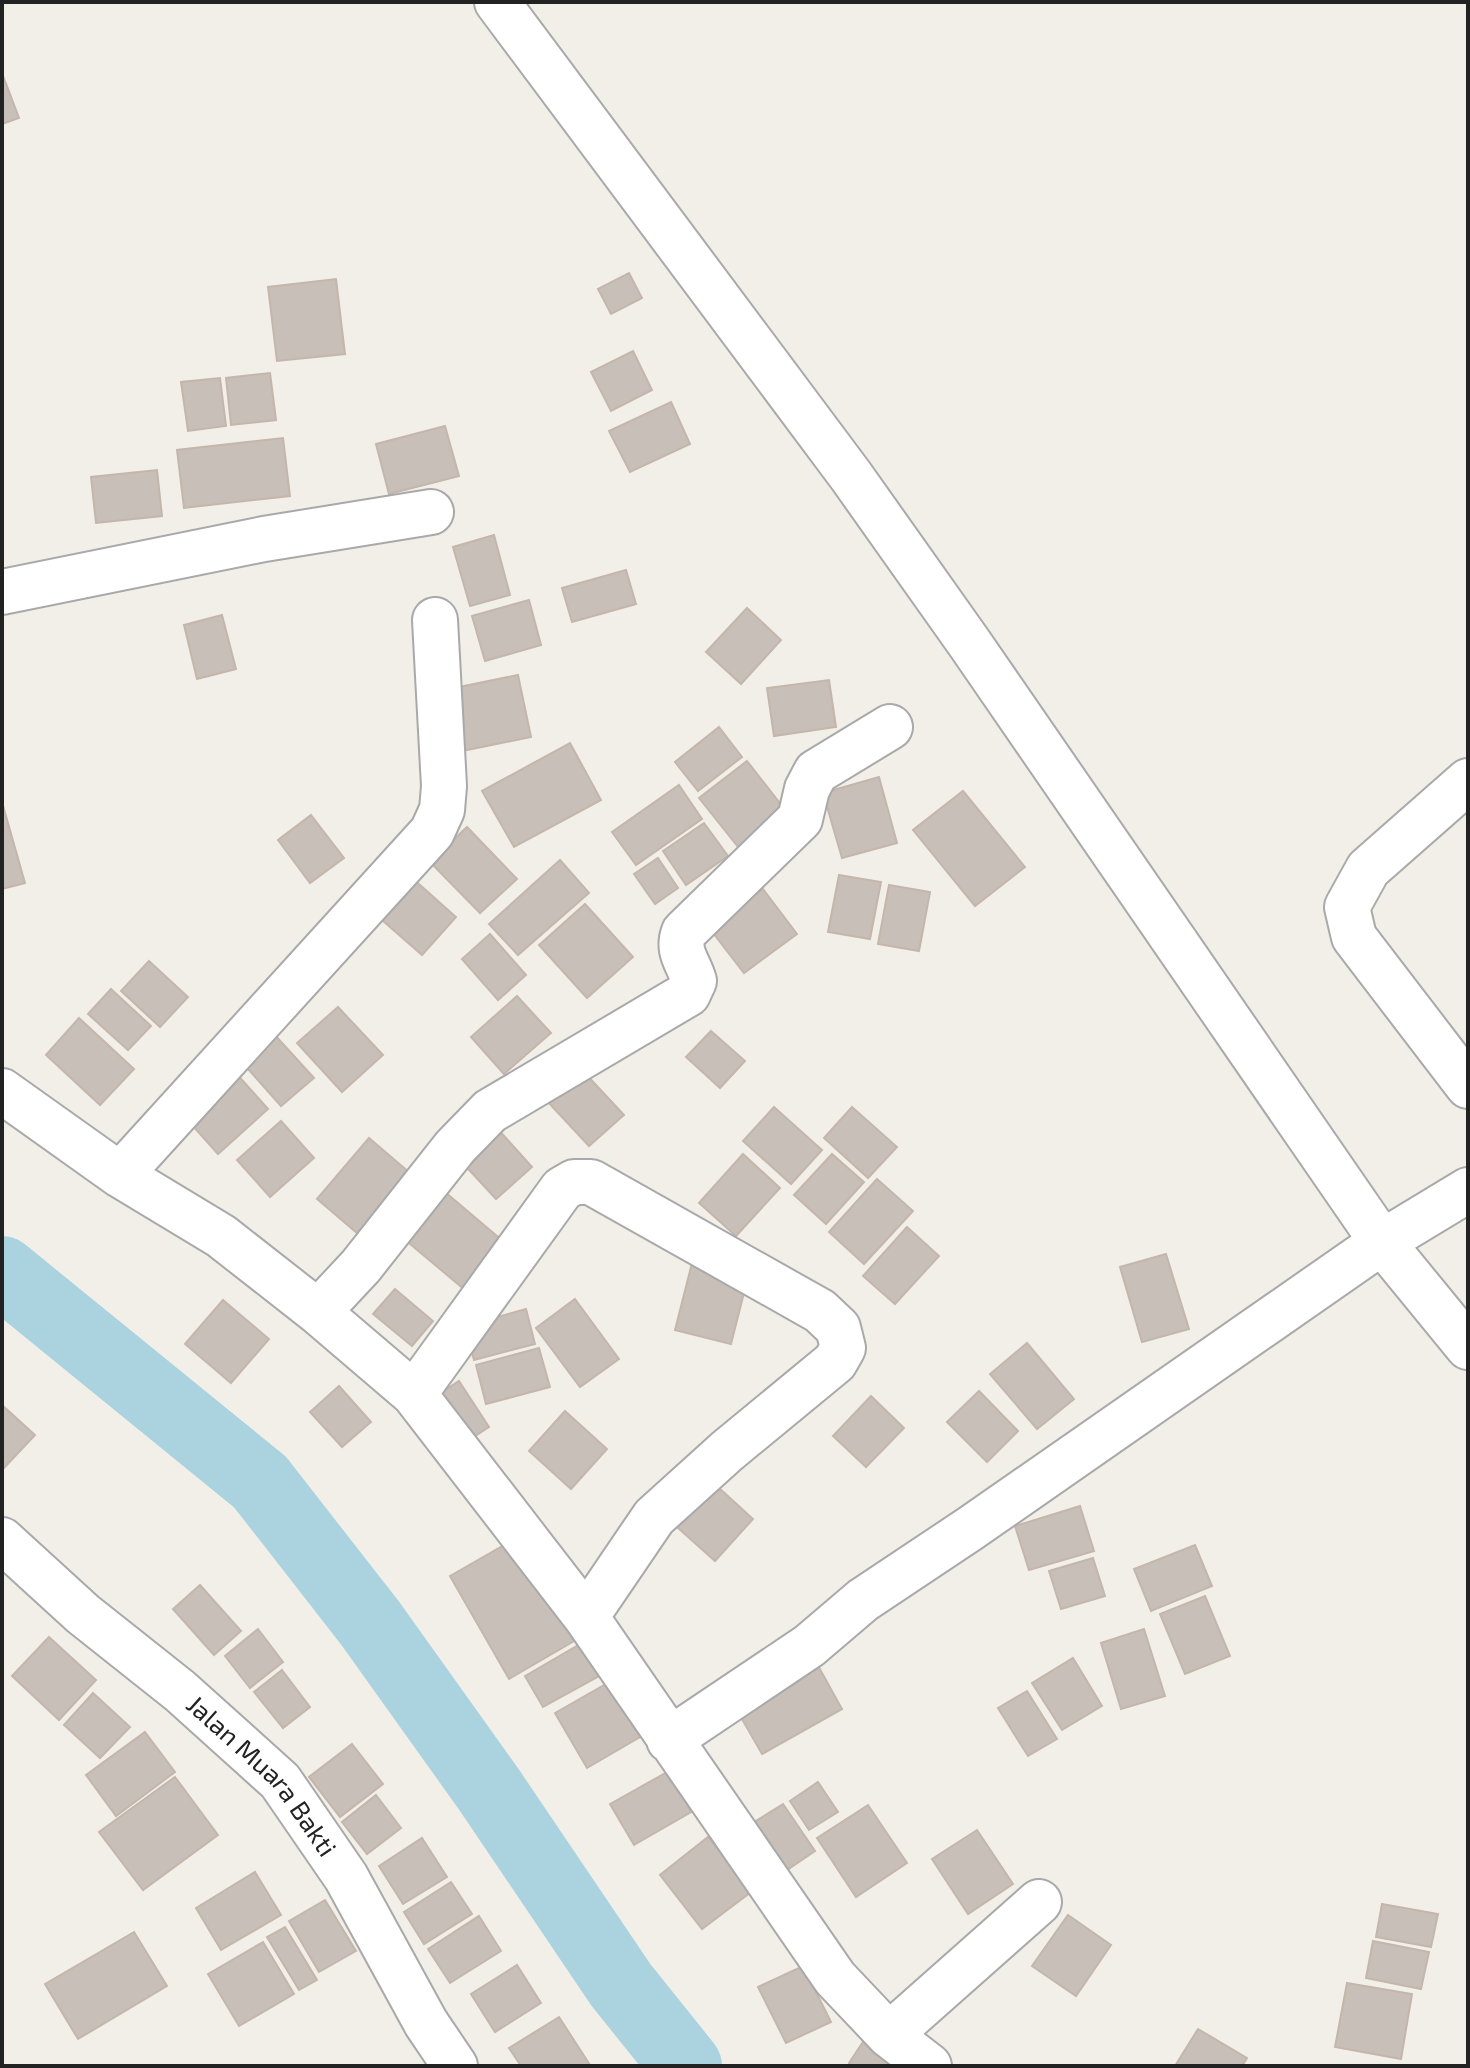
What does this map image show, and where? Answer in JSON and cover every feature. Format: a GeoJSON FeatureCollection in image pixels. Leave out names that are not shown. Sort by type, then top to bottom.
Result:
{"type":"FeatureCollection","features":[{"type":"Feature","properties":{"kind":"street"},"geometry":{"type":"LineString","coordinates":[[497,2],[851,476],[1382,1242],[1468,1347]]}},
{"type":"Feature","properties":{"kind":"street"},"geometry":{"type":"LineString","coordinates":[[2,592],[264,539],[431,512]]}},
{"type":"Feature","properties":{"kind":"street"},"geometry":{"type":"LineString","coordinates":[[120,1175],[432,832],[442,810],[444,786],[435,620]]}},
{"type":"Feature","properties":{"kind":"street"},"geometry":{"type":"LineString","coordinates":[[318,1312],[361,1266],[455,1147],[490,1111],[688,994],[694,981],[681,950],[684,932],[791,831],[800,819],[807,789],[816,772],[890,727]]}},
{"type":"Feature","properties":{"kind":"street"},"geometry":{"type":"LineString","coordinates":[[1468,781],[1368,869],[1347,907],[1354,937],[1468,1086]]}},
{"type":"Feature","properties":{"kind":"street"},"geometry":{"type":"LineString","coordinates":[[2,1091],[120,1175],[221,1236],[318,1312],[414,1394],[586,1617],[835,1978],[889,2035],[929,2066]]}},
{"type":"Feature","properties":{"kind":"street"},"geometry":{"type":"LineString","coordinates":[[414,1394],[562,1189],[582,1181],[603,1188],[820,1311],[838,1328],[843,1348],[835,1362],[727,1451],[654,1517],[586,1617]]}},
{"type":"Feature","properties":{"kind":"street"},"geometry":{"type":"LineString","coordinates":[[669,1740],[809,1646],[863,1600],[1382,1242],[1468,1190]]}},
{"type":"Feature","properties":{"kind":"street","name":"Jalan Muara Bakti"},"geometry":{"type":"LineString","coordinates":[[2,1540],[83,1614],[180,1691],[280,1781],[346,1877],[426,2023],[455,2066]]}},
{"type":"Feature","properties":{"kind":"street"},"geometry":{"type":"LineString","coordinates":[[889,2035],[1039,1902]]}},
{"type":"Feature","properties":{"kind":"building"},"geometry":{"type":"Polygon","coordinates":[[[2,73],[19,118],[2,124],[2,73]]]}},
{"type":"Feature","properties":{"kind":"building"},"geometry":{"type":"Polygon","coordinates":[[[629,273],[642,298],[611,314],[598,289],[629,273]]]}},
{"type":"Feature","properties":{"kind":"building"},"geometry":{"type":"Polygon","coordinates":[[[336,279],[345,354],[277,361],[268,287],[336,279]]]}},
{"type":"Feature","properties":{"kind":"building"},"geometry":{"type":"Polygon","coordinates":[[[633,351],[652,390],[611,411],[591,372],[633,351]]]}},
{"type":"Feature","properties":{"kind":"building"},"geometry":{"type":"Polygon","coordinates":[[[270,373],[276,420],[231,425],[226,378],[270,373]]]}},
{"type":"Feature","properties":{"kind":"building"},"geometry":{"type":"Polygon","coordinates":[[[220,378],[226,426],[188,431],[181,382],[220,378]]]}},
{"type":"Feature","properties":{"kind":"building"},"geometry":{"type":"Polygon","coordinates":[[[671,402],[690,444],[630,472],[609,431],[671,402]]]}},
{"type":"Feature","properties":{"kind":"building"},"geometry":{"type":"Polygon","coordinates":[[[445,426],[459,476],[389,494],[376,444],[445,426]]]}},
{"type":"Feature","properties":{"kind":"building"},"geometry":{"type":"Polygon","coordinates":[[[283,438],[290,496],[184,508],[177,450],[283,438]]]}},
{"type":"Feature","properties":{"kind":"building"},"geometry":{"type":"Polygon","coordinates":[[[157,470],[162,516],[96,523],[91,477],[157,470]]]}},
{"type":"Feature","properties":{"kind":"building"},"geometry":{"type":"Polygon","coordinates":[[[494,535],[510,595],[470,606],[453,547],[494,535]]]}},
{"type":"Feature","properties":{"kind":"building"},"geometry":{"type":"Polygon","coordinates":[[[626,570],[636,604],[572,622],[562,588],[626,570]]]}},
{"type":"Feature","properties":{"kind":"building"},"geometry":{"type":"Polygon","coordinates":[[[529,600],[541,645],[485,661],[472,616],[529,600]]]}},
{"type":"Feature","properties":{"kind":"building"},"geometry":{"type":"Polygon","coordinates":[[[747,608],[781,640],[741,684],[706,652],[747,608]]]}},
{"type":"Feature","properties":{"kind":"building"},"geometry":{"type":"Polygon","coordinates":[[[222,615],[236,669],[197,679],[184,625],[222,615]]]}},
{"type":"Feature","properties":{"kind":"building"},"geometry":{"type":"Polygon","coordinates":[[[518,675],[531,737],[462,751],[449,689],[518,675]]]}},
{"type":"Feature","properties":{"kind":"building"},"geometry":{"type":"Polygon","coordinates":[[[829,680],[836,727],[774,736],[767,688],[829,680]]]}},
{"type":"Feature","properties":{"kind":"building"},"geometry":{"type":"Polygon","coordinates":[[[719,727],[742,757],[698,791],[675,762],[719,727]]]}},
{"type":"Feature","properties":{"kind":"building"},"geometry":{"type":"Polygon","coordinates":[[[570,743],[601,800],[514,847],[482,791],[570,743]]]}},
{"type":"Feature","properties":{"kind":"building"},"geometry":{"type":"Polygon","coordinates":[[[747,761],[786,811],[739,848],[699,798],[747,761]]]}},
{"type":"Feature","properties":{"kind":"building"},"geometry":{"type":"Polygon","coordinates":[[[879,777],[897,843],[842,858],[823,793],[879,777]]]}},
{"type":"Feature","properties":{"kind":"building"},"geometry":{"type":"Polygon","coordinates":[[[679,785],[702,819],[636,865],[612,832],[679,785]]]}},
{"type":"Feature","properties":{"kind":"building"},"geometry":{"type":"Polygon","coordinates":[[[963,791],[1025,867],[975,906],[913,830],[963,791]]]}},
{"type":"Feature","properties":{"kind":"building"},"geometry":{"type":"Polygon","coordinates":[[[2,802],[25,883],[2,889],[2,802]]]}},
{"type":"Feature","properties":{"kind":"building"},"geometry":{"type":"Polygon","coordinates":[[[311,815],[344,858],[310,883],[278,840],[311,815]]]}},
{"type":"Feature","properties":{"kind":"building"},"geometry":{"type":"Polygon","coordinates":[[[704,823],[728,856],[686,885],[663,851],[704,823]]]}},
{"type":"Feature","properties":{"kind":"building"},"geometry":{"type":"Polygon","coordinates":[[[467,827],[517,879],[480,913],[430,862],[467,827]]]}},
{"type":"Feature","properties":{"kind":"building"},"geometry":{"type":"Polygon","coordinates":[[[658,858],[678,888],[655,904],[634,874],[658,858]]]}},
{"type":"Feature","properties":{"kind":"building"},"geometry":{"type":"Polygon","coordinates":[[[560,860],[589,893],[518,955],[489,924],[560,860]]]}},
{"type":"Feature","properties":{"kind":"building"},"geometry":{"type":"Polygon","coordinates":[[[839,875],[881,882],[870,939],[828,932],[839,875]]]}},
{"type":"Feature","properties":{"kind":"building"},"geometry":{"type":"Polygon","coordinates":[[[410,876],[456,917],[422,955],[375,914],[410,876]]]}},
{"type":"Feature","properties":{"kind":"building"},"geometry":{"type":"Polygon","coordinates":[[[889,885],[930,892],[919,951],[878,944],[889,885]]]}},
{"type":"Feature","properties":{"kind":"building"},"geometry":{"type":"Polygon","coordinates":[[[763,889],[797,934],[744,973],[710,929],[763,889]]]}},
{"type":"Feature","properties":{"kind":"building"},"geometry":{"type":"Polygon","coordinates":[[[585,904],[633,957],[587,998],[539,945],[585,904]]]}},
{"type":"Feature","properties":{"kind":"building"},"geometry":{"type":"Polygon","coordinates":[[[490,934],[526,975],[498,1000],[462,959],[490,934]]]}},
{"type":"Feature","properties":{"kind":"building"},"geometry":{"type":"Polygon","coordinates":[[[149,961],[188,997],[160,1027],[121,991],[149,961]]]}},
{"type":"Feature","properties":{"kind":"building"},"geometry":{"type":"Polygon","coordinates":[[[111,989],[151,1026],[128,1050],[88,1014],[111,989]]]}},
{"type":"Feature","properties":{"kind":"building"},"geometry":{"type":"Polygon","coordinates":[[[517,996],[551,1033],[504,1074],[471,1037],[517,996]]]}},
{"type":"Feature","properties":{"kind":"building"},"geometry":{"type":"Polygon","coordinates":[[[338,1007],[383,1055],[342,1092],[297,1043],[338,1007]]]}},
{"type":"Feature","properties":{"kind":"building"},"geometry":{"type":"Polygon","coordinates":[[[79,1018],[134,1069],[100,1105],[46,1055],[79,1018]]]}},
{"type":"Feature","properties":{"kind":"building"},"geometry":{"type":"Polygon","coordinates":[[[711,1031],[745,1061],[720,1088],[686,1057],[711,1031]]]}},
{"type":"Feature","properties":{"kind":"building"},"geometry":{"type":"Polygon","coordinates":[[[273,1033],[314,1078],[281,1106],[241,1061],[273,1033]]]}},
{"type":"Feature","properties":{"kind":"building"},"geometry":{"type":"Polygon","coordinates":[[[582,1070],[624,1115],[589,1146],[547,1101],[582,1070]]]}},
{"type":"Feature","properties":{"kind":"building"},"geometry":{"type":"Polygon","coordinates":[[[234,1071],[268,1109],[218,1154],[184,1116],[234,1071]]]}},
{"type":"Feature","properties":{"kind":"building"},"geometry":{"type":"Polygon","coordinates":[[[774,1107],[822,1150],[791,1184],[743,1141],[774,1107]]]}},
{"type":"Feature","properties":{"kind":"building"},"geometry":{"type":"Polygon","coordinates":[[[852,1107],[897,1147],[868,1178],[824,1138],[852,1107]]]}},
{"type":"Feature","properties":{"kind":"building"},"geometry":{"type":"Polygon","coordinates":[[[281,1121],[314,1158],[270,1197],[237,1160],[281,1121]]]}},
{"type":"Feature","properties":{"kind":"building"},"geometry":{"type":"Polygon","coordinates":[[[496,1127],[532,1167],[496,1199],[459,1159],[496,1127]]]}},
{"type":"Feature","properties":{"kind":"building"},"geometry":{"type":"Polygon","coordinates":[[[369,1138],[416,1178],[364,1239],[317,1199],[369,1138]]]}},
{"type":"Feature","properties":{"kind":"building"},"geometry":{"type":"Polygon","coordinates":[[[743,1154],[780,1188],[736,1236],[699,1203],[743,1154]]]}},
{"type":"Feature","properties":{"kind":"building"},"geometry":{"type":"Polygon","coordinates":[[[832,1154],[864,1182],[826,1224],[794,1195],[832,1154]]]}},
{"type":"Feature","properties":{"kind":"building"},"geometry":{"type":"Polygon","coordinates":[[[877,1179],[913,1211],[864,1264],[829,1232],[877,1179]]]}},
{"type":"Feature","properties":{"kind":"building"},"geometry":{"type":"Polygon","coordinates":[[[445,1192],[511,1248],[471,1295],[404,1239],[445,1192]]]}},
{"type":"Feature","properties":{"kind":"building"},"geometry":{"type":"Polygon","coordinates":[[[907,1227],[939,1256],[895,1304],[863,1276],[907,1227]]]}},
{"type":"Feature","properties":{"kind":"building"},"geometry":{"type":"Polygon","coordinates":[[[1166,1254],[1189,1329],[1142,1342],[1120,1267],[1166,1254]]]}},
{"type":"Feature","properties":{"kind":"building"},"geometry":{"type":"Polygon","coordinates":[[[692,1263],[748,1277],[731,1344],[675,1330],[692,1263]]]}},
{"type":"Feature","properties":{"kind":"building"},"geometry":{"type":"Polygon","coordinates":[[[395,1289],[433,1321],[412,1346],[373,1314],[395,1289]]]}},
{"type":"Feature","properties":{"kind":"building"},"geometry":{"type":"Polygon","coordinates":[[[575,1299],[619,1359],[580,1387],[536,1328],[575,1299]]]}},
{"type":"Feature","properties":{"kind":"building"},"geometry":{"type":"Polygon","coordinates":[[[223,1300],[269,1339],[231,1383],[185,1344],[223,1300]]]}},
{"type":"Feature","properties":{"kind":"building"},"geometry":{"type":"Polygon","coordinates":[[[526,1309],[535,1344],[474,1360],[465,1326],[526,1309]]]}},
{"type":"Feature","properties":{"kind":"building"},"geometry":{"type":"Polygon","coordinates":[[[1027,1343],[1074,1399],[1037,1429],[990,1374],[1027,1343]]]}},
{"type":"Feature","properties":{"kind":"building"},"geometry":{"type":"Polygon","coordinates":[[[539,1348],[550,1387],[486,1404],[476,1365],[539,1348]]]}},
{"type":"Feature","properties":{"kind":"building"},"geometry":{"type":"Polygon","coordinates":[[[459,1381],[489,1427],[466,1442],[436,1396],[459,1381]]]}},
{"type":"Feature","properties":{"kind":"building"},"geometry":{"type":"Polygon","coordinates":[[[339,1386],[371,1422],[342,1447],[310,1412],[339,1386]]]}},
{"type":"Feature","properties":{"kind":"building"},"geometry":{"type":"Polygon","coordinates":[[[979,1391],[1018,1431],[987,1462],[947,1422],[979,1391]]]}},
{"type":"Feature","properties":{"kind":"building"},"geometry":{"type":"Polygon","coordinates":[[[871,1396],[904,1428],[866,1467],[833,1436],[871,1396]]]}},
{"type":"Feature","properties":{"kind":"building"},"geometry":{"type":"Polygon","coordinates":[[[2,1405],[35,1435],[3,1469],[2,1468],[2,1405]]]}},
{"type":"Feature","properties":{"kind":"building"},"geometry":{"type":"Polygon","coordinates":[[[565,1411],[607,1449],[571,1489],[529,1451],[565,1411]]]}},
{"type":"Feature","properties":{"kind":"building"},"geometry":{"type":"Polygon","coordinates":[[[706,1476],[753,1519],[715,1561],[668,1519],[706,1476]]]}},
{"type":"Feature","properties":{"kind":"building"},"geometry":{"type":"Polygon","coordinates":[[[1080,1506],[1094,1551],[1029,1570],[1015,1526],[1080,1506]]]}},
{"type":"Feature","properties":{"kind":"building"},"geometry":{"type":"Polygon","coordinates":[[[518,1537],[576,1640],[509,1679],[450,1576],[518,1537]]]}},
{"type":"Feature","properties":{"kind":"building"},"geometry":{"type":"Polygon","coordinates":[[[1195,1545],[1212,1586],[1151,1611],[1134,1569],[1195,1545]]]}},
{"type":"Feature","properties":{"kind":"building"},"geometry":{"type":"Polygon","coordinates":[[[1093,1558],[1105,1596],[1061,1609],[1049,1571],[1093,1558]]]}},
{"type":"Feature","properties":{"kind":"building"},"geometry":{"type":"Polygon","coordinates":[[[200,1585],[241,1631],[214,1655],[173,1609],[200,1585]]]}},
{"type":"Feature","properties":{"kind":"building"},"geometry":{"type":"Polygon","coordinates":[[[1205,1596],[1230,1656],[1185,1674],[1160,1614],[1205,1596]]]}},
{"type":"Feature","properties":{"kind":"building"},"geometry":{"type":"Polygon","coordinates":[[[258,1629],[283,1662],[250,1688],[225,1656],[258,1629]]]}},
{"type":"Feature","properties":{"kind":"building"},"geometry":{"type":"Polygon","coordinates":[[[1144,1629],[1165,1696],[1121,1709],[1101,1643],[1144,1629]]]}},
{"type":"Feature","properties":{"kind":"building"},"geometry":{"type":"Polygon","coordinates":[[[49,1637],[96,1680],[59,1720],[12,1676],[49,1637]]]}},
{"type":"Feature","properties":{"kind":"building"},"geometry":{"type":"Polygon","coordinates":[[[580,1644],[599,1676],[543,1707],[525,1676],[580,1644]]]}},
{"type":"Feature","properties":{"kind":"building"},"geometry":{"type":"Polygon","coordinates":[[[1073,1658],[1102,1706],[1062,1730],[1032,1683],[1073,1658]]]}},
{"type":"Feature","properties":{"kind":"building"},"geometry":{"type":"Polygon","coordinates":[[[816,1662],[842,1709],[762,1754],[735,1707],[816,1662]]]}},
{"type":"Feature","properties":{"kind":"building"},"geometry":{"type":"Polygon","coordinates":[[[282,1670],[310,1707],[283,1728],[254,1692],[282,1670]]]}},
{"type":"Feature","properties":{"kind":"building"},"geometry":{"type":"Polygon","coordinates":[[[611,1681],[642,1736],[587,1768],[555,1713],[611,1681]]]}},
{"type":"Feature","properties":{"kind":"building"},"geometry":{"type":"Polygon","coordinates":[[[1027,1691],[1057,1739],[1028,1756],[998,1708],[1027,1691]]]}},
{"type":"Feature","properties":{"kind":"building"},"geometry":{"type":"Polygon","coordinates":[[[93,1693],[130,1727],[100,1758],[64,1725],[93,1693]]]}},
{"type":"Feature","properties":{"kind":"building"},"geometry":{"type":"Polygon","coordinates":[[[145,1732],[175,1772],[116,1816],[86,1775],[145,1732]]]}},
{"type":"Feature","properties":{"kind":"building"},"geometry":{"type":"Polygon","coordinates":[[[352,1744],[383,1784],[340,1817],[309,1777],[352,1744]]]}},
{"type":"Feature","properties":{"kind":"building"},"geometry":{"type":"Polygon","coordinates":[[[669,1771],[691,1812],[634,1845],[610,1804],[669,1771]]]}},
{"type":"Feature","properties":{"kind":"building"},"geometry":{"type":"Polygon","coordinates":[[[175,1777],[218,1835],[143,1890],[99,1832],[175,1777]]]}},
{"type":"Feature","properties":{"kind":"building"},"geometry":{"type":"Polygon","coordinates":[[[818,1782],[838,1812],[809,1830],[790,1801],[818,1782]]]}},
{"type":"Feature","properties":{"kind":"building"},"geometry":{"type":"Polygon","coordinates":[[[376,1795],[401,1828],[367,1854],[342,1822],[376,1795]]]}},
{"type":"Feature","properties":{"kind":"building"},"geometry":{"type":"Polygon","coordinates":[[[783,1804],[815,1851],[784,1872],[751,1824],[783,1804]]]}},
{"type":"Feature","properties":{"kind":"building"},"geometry":{"type":"Polygon","coordinates":[[[868,1805],[907,1863],[856,1897],[817,1838],[868,1805]]]}},
{"type":"Feature","properties":{"kind":"building"},"geometry":{"type":"Polygon","coordinates":[[[977,1830],[1013,1884],[968,1914],[932,1859],[977,1830]]]}},
{"type":"Feature","properties":{"kind":"building"},"geometry":{"type":"Polygon","coordinates":[[[708,1837],[751,1892],[702,1929],[660,1875],[708,1837]]]}},
{"type":"Feature","properties":{"kind":"building"},"geometry":{"type":"Polygon","coordinates":[[[422,1838],[447,1877],[403,1904],[379,1866],[422,1838]]]}},
{"type":"Feature","properties":{"kind":"building"},"geometry":{"type":"Polygon","coordinates":[[[255,1872],[281,1915],[221,1950],[196,1908],[255,1872]]]}},
{"type":"Feature","properties":{"kind":"building"},"geometry":{"type":"Polygon","coordinates":[[[451,1882],[472,1914],[424,1944],[404,1912],[451,1882]]]}},
{"type":"Feature","properties":{"kind":"building"},"geometry":{"type":"Polygon","coordinates":[[[325,1900],[356,1951],[319,1972],[289,1921],[325,1900]]]}},
{"type":"Feature","properties":{"kind":"building"},"geometry":{"type":"Polygon","coordinates":[[[1382,1904],[1438,1914],[1431,1947],[1376,1937],[1382,1904]]]}},
{"type":"Feature","properties":{"kind":"building"},"geometry":{"type":"Polygon","coordinates":[[[1068,1915],[1111,1945],[1076,1996],[1032,1966],[1068,1915]]]}},
{"type":"Feature","properties":{"kind":"building"},"geometry":{"type":"Polygon","coordinates":[[[479,1916],[501,1951],[450,1983],[428,1949],[479,1916]]]}},
{"type":"Feature","properties":{"kind":"building"},"geometry":{"type":"Polygon","coordinates":[[[285,1927],[317,1980],[299,1990],[267,1937],[285,1927]]]}},
{"type":"Feature","properties":{"kind":"building"},"geometry":{"type":"Polygon","coordinates":[[[134,1932],[167,1986],[78,2039],[45,1984],[134,1932]]]}},
{"type":"Feature","properties":{"kind":"building"},"geometry":{"type":"Polygon","coordinates":[[[1373,1941],[1429,1952],[1421,1989],[1366,1978],[1373,1941]]]}},
{"type":"Feature","properties":{"kind":"building"},"geometry":{"type":"Polygon","coordinates":[[[263,1942],[294,1994],[239,2026],[208,1974],[263,1942]]]}},
{"type":"Feature","properties":{"kind":"building"},"geometry":{"type":"Polygon","coordinates":[[[517,1965],[541,2003],[495,2032],[471,1994],[517,1965]]]}},
{"type":"Feature","properties":{"kind":"building"},"geometry":{"type":"Polygon","coordinates":[[[803,1966],[831,2022],[786,2043],[758,1987],[803,1966]]]}},
{"type":"Feature","properties":{"kind":"building"},"geometry":{"type":"Polygon","coordinates":[[[1347,1983],[1412,1994],[1401,2059],[1335,2047],[1347,1983]]]}},
{"type":"Feature","properties":{"kind":"building"},"geometry":{"type":"Polygon","coordinates":[[[559,2017],[590,2065],[521,2066],[509,2048],[559,2017]]]}},
{"type":"Feature","properties":{"kind":"building"},"geometry":{"type":"Polygon","coordinates":[[[1198,2029],[1247,2058],[1242,2066],[1175,2066],[1198,2029]]]}},
{"type":"Feature","properties":{"kind":"building"},"geometry":{"type":"Polygon","coordinates":[[[865,2039],[903,2066],[853,2066],[849,2063],[865,2039]]]}},
{"type":"Feature","properties":{"kind":"waterway"},"geometry":{"type":"LineString","coordinates":[[2,1272],[260,1482],[370,1623],[490,1791],[621,1985],[686,2066]]}}]}
